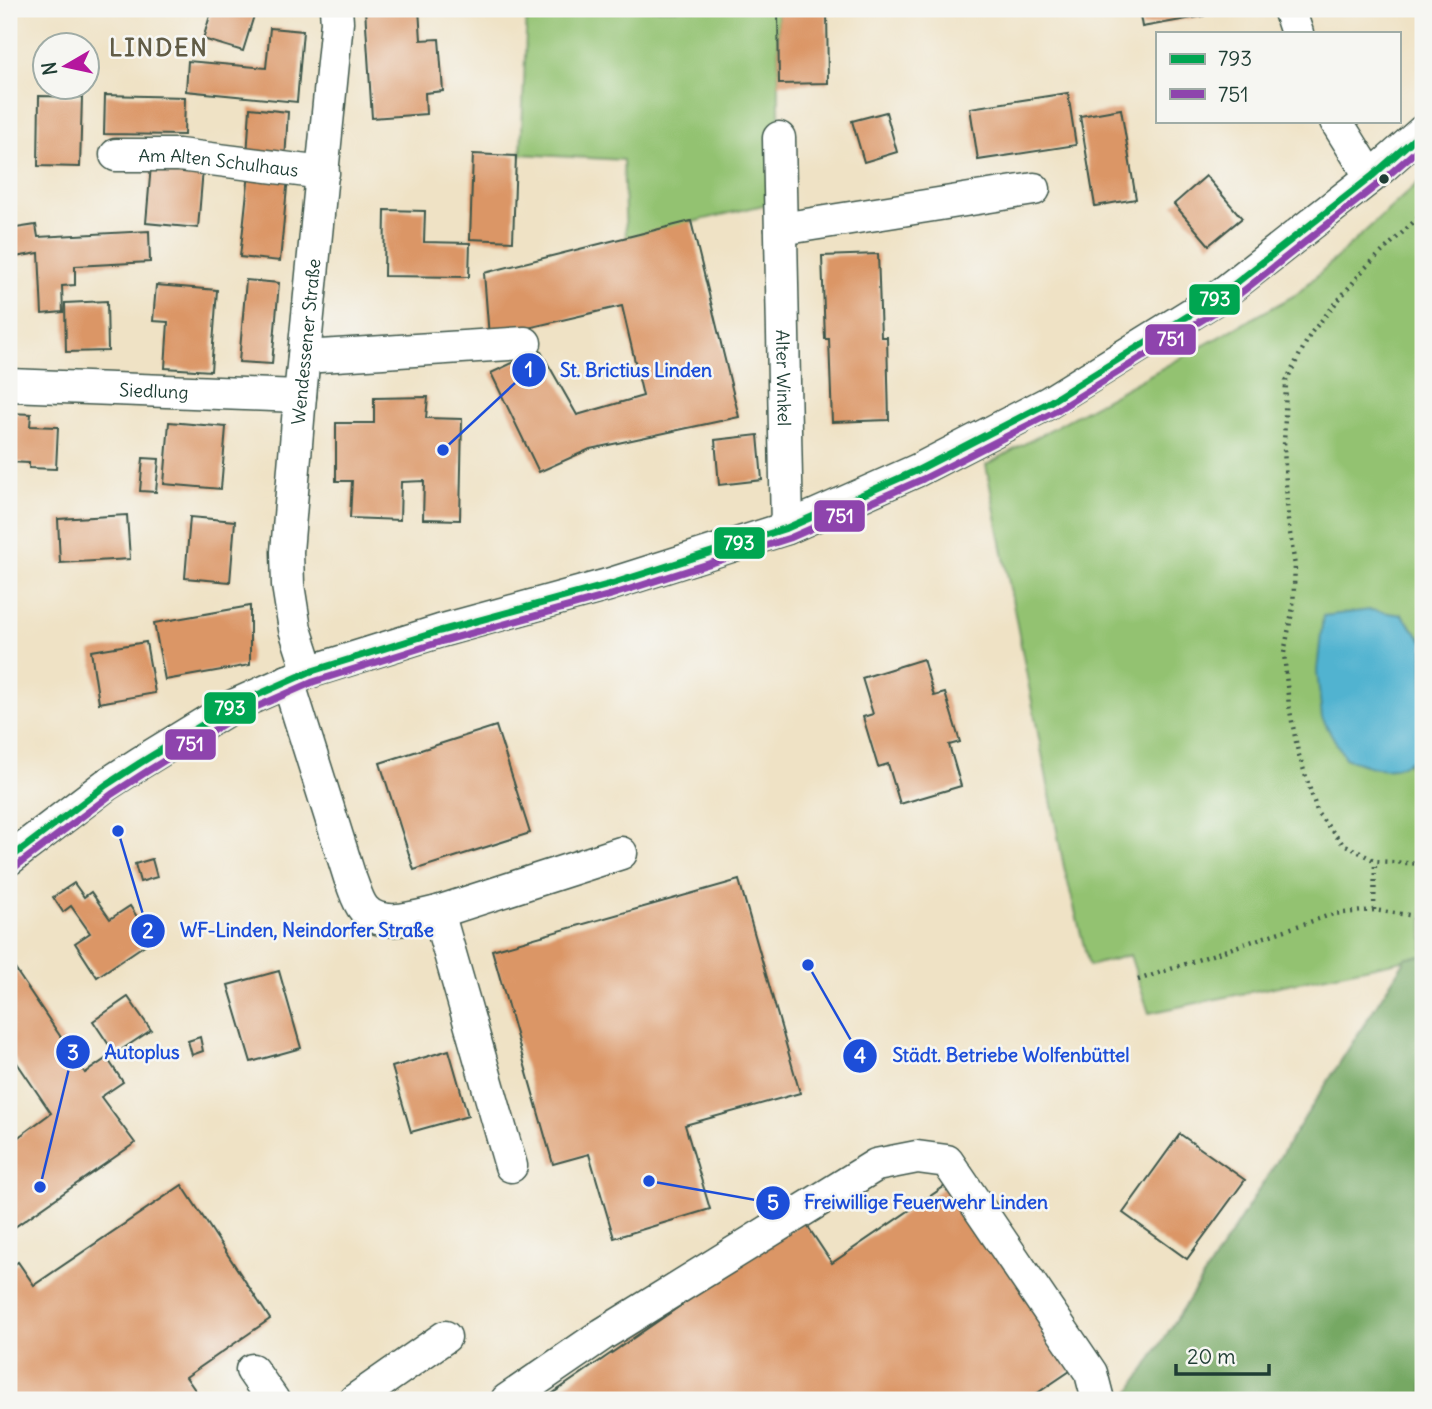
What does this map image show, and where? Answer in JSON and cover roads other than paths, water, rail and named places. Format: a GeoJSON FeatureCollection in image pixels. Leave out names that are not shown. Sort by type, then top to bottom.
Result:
{"type":"FeatureCollection","features":[{"type":"Feature","properties":{"kind":"street","name":"Wendessener Straße"},"geometry":{"type":"LineString","coordinates":[[335,9],[337,22],[287,552],[298,676],[349,878],[364,909],[381,920],[408,918],[438,912],[621,853]]}},
{"type":"Feature","properties":{"kind":"street"},"geometry":{"type":"LineString","coordinates":[[1289,9],[1297,32]]}},
{"type":"Feature","properties":{"kind":"street"},"geometry":{"type":"LineString","coordinates":[[1337,122],[1371,177]]}},
{"type":"Feature","properties":{"kind":"street"},"geometry":{"type":"LineString","coordinates":[[9,859],[106,785],[233,706],[298,676],[440,631],[608,585],[787,528],[918,470],[1048,403],[1217,298],[1371,177],[1423,131]]}},
{"type":"Feature","properties":{"kind":"street","name":"Alter Winkel"},"geometry":{"type":"LineString","coordinates":[[779,138],[787,528]]}},
{"type":"Feature","properties":{"kind":"street","name":"Am Alten Schulhaus"},"geometry":{"type":"LineString","coordinates":[[116,155],[179,155],[323,173]]}},
{"type":"Feature","properties":{"kind":"street"},"geometry":{"type":"LineString","coordinates":[[781,229],[1034,189]]}},
{"type":"Feature","properties":{"kind":"street"},"geometry":{"type":"LineString","coordinates":[[304,357],[525,343]]}},
{"type":"Feature","properties":{"kind":"street","name":"Siedlung"},"geometry":{"type":"LineString","coordinates":[[9,385],[300,396]]}},
{"type":"Feature","properties":{"kind":"street"},"geometry":{"type":"LineString","coordinates":[[438,912],[511,1167]]}},
{"type":"Feature","properties":{"kind":"street"},"geometry":{"type":"LineString","coordinates":[[507,1400],[603,1334],[876,1165],[916,1157],[947,1161],[1091,1373],[1098,1400]]}},
{"type":"Feature","properties":{"kind":"street"},"geometry":{"type":"LineString","coordinates":[[355,1400],[445,1337]]}},
{"type":"Feature","properties":{"kind":"street"},"geometry":{"type":"LineString","coordinates":[[252,1370],[273,1400]]}},
{"type":"Feature","properties":{"kind":"water"},"geometry":{"type":"Polygon","coordinates":[[[1370,610],[1402,615],[1423,641],[1423,750],[1413,759],[1395,768],[1367,766],[1345,758],[1322,718],[1317,671],[1323,616],[1370,610]]]}},
{"type":"Feature","properties":{"kind":"place","name":"St. Brictius Linden"},"geometry":{"type":"Point","coordinates":[443,450]}},
{"type":"Feature","properties":{"kind":"place","name":"WF-Linden, Neindorfer Straße"},"geometry":{"type":"Point","coordinates":[118,831]}},
{"type":"Feature","properties":{"kind":"place","name":"Städt. Betriebe Wolfenbüttel"},"geometry":{"type":"Point","coordinates":[808,965]}},
{"type":"Feature","properties":{"kind":"place","name":"Freiwillige Feuerwehr Linden"},"geometry":{"type":"Point","coordinates":[649,1181]}},
{"type":"Feature","properties":{"kind":"place","name":"Autoplus"},"geometry":{"type":"Point","coordinates":[40,1187]}},
{"type":"Feature","properties":{"kind":"district","name":"LINDEN"},"geometry":{"type":"Point","coordinates":[159,47]}}]}
